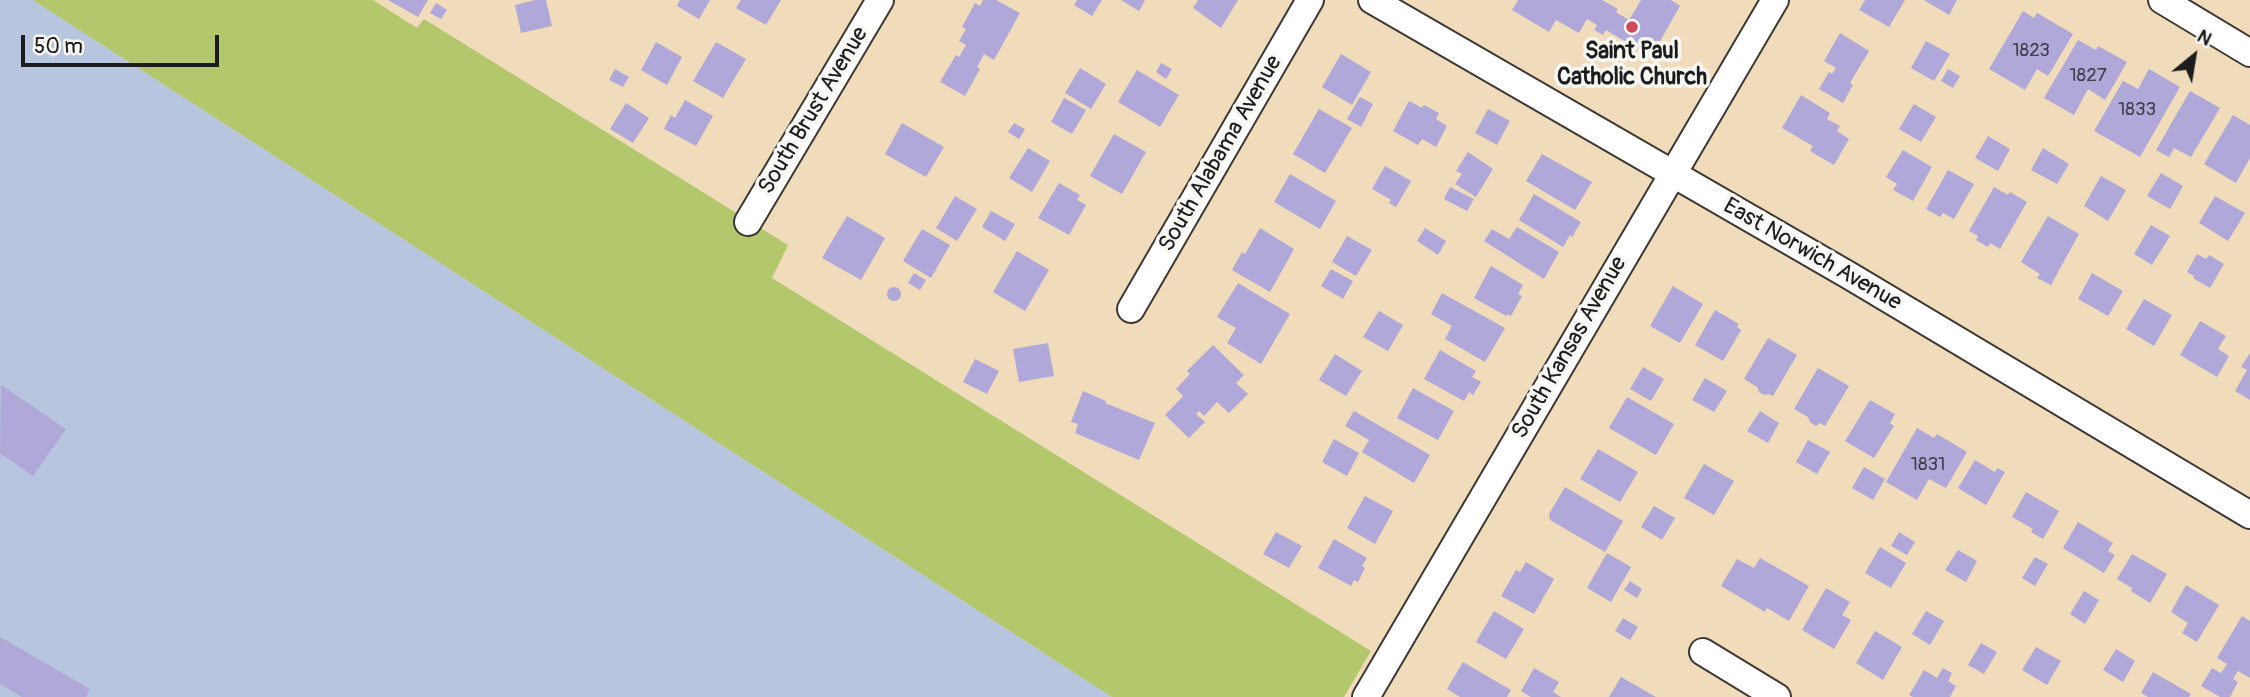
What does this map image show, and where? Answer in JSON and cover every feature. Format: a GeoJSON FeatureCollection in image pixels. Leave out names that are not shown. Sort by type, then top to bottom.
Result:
{"type":"FeatureCollection","features":[{"type":"Feature","properties":{"kind":"street","name":"South Brust Avenue"},"geometry":{"type":"LineString","coordinates":[[748,222],[880,0]]}},
{"type":"Feature","properties":{"kind":"street","name":"South Alabama Avenue"},"geometry":{"type":"LineString","coordinates":[[1131,309],[1310,0]]}},
{"type":"Feature","properties":{"kind":"street","name":"East Norwich Avenue"},"geometry":{"type":"LineString","coordinates":[[1372,0],[1850,276],[2250,515]]}},
{"type":"Feature","properties":{"kind":"street","name":"South Kansas Avenue"},"geometry":{"type":"LineString","coordinates":[[1366,697],[1775,0]]}},
{"type":"Feature","properties":{"kind":"street"},"geometry":{"type":"LineString","coordinates":[[2162,0],[2250,52]]}},
{"type":"Feature","properties":{"kind":"street"},"geometry":{"type":"LineString","coordinates":[[1703,652],[1777,697]]}},
{"type":"Feature","properties":{"kind":"shaded area"},"geometry":{"type":"Polygon","coordinates":[[[0,0],[33,0],[1112,697],[0,697],[0,0]]]}},
{"type":"Feature","properties":{"kind":"green space"},"geometry":{"type":"Polygon","coordinates":[[[33,0],[373,0],[417,28],[424,19],[788,245],[772,278],[1371,651],[1344,697],[1112,697],[33,0]]]}},
{"type":"Feature","properties":{"kind":"building"},"geometry":{"type":"Polygon","coordinates":[[[388,0],[428,0],[418,17],[388,0]]]}},
{"type":"Feature","properties":{"kind":"building"},"geometry":{"type":"Polygon","coordinates":[[[546,0],[552,26],[521,33],[515,5],[546,0]]]}},
{"type":"Feature","properties":{"kind":"building"},"geometry":{"type":"Polygon","coordinates":[[[680,0],[710,0],[699,19],[677,6],[680,0]]]}},
{"type":"Feature","properties":{"kind":"building"},"geometry":{"type":"Polygon","coordinates":[[[741,0],[781,0],[766,25],[736,8],[741,0]]]}},
{"type":"Feature","properties":{"kind":"building"},"geometry":{"type":"Polygon","coordinates":[[[983,0],[996,0],[1020,13],[994,60],[984,54],[977,67],[980,69],[965,96],[940,82],[956,55],[959,57],[966,45],[959,41],[966,29],[962,27],[975,3],[980,6],[983,0]]]}},
{"type":"Feature","properties":{"kind":"building"},"geometry":{"type":"Polygon","coordinates":[[[1077,0],[1102,0],[1092,16],[1074,5],[1077,0]]]}},
{"type":"Feature","properties":{"kind":"building"},"geometry":{"type":"Polygon","coordinates":[[[1121,0],[1145,0],[1139,11],[1121,0]]]}},
{"type":"Feature","properties":{"kind":"building"},"geometry":{"type":"Polygon","coordinates":[[[1198,0],[1238,0],[1221,28],[1193,8],[1198,0]]]}},
{"type":"Feature","properties":{"kind":"building","name":"Saint Paul Catholic Church"},"geometry":{"type":"Polygon","coordinates":[[[1518,0],[1602,0],[1618,9],[1616,12],[1629,20],[1641,0],[1671,0],[1680,6],[1651,57],[1606,30],[1603,35],[1594,30],[1597,25],[1587,19],[1579,33],[1556,20],[1549,32],[1512,10],[1518,0]]]}},
{"type":"Feature","properties":{"kind":"building"},"geometry":{"type":"Polygon","coordinates":[[[1865,0],[1905,0],[1889,27],[1859,10],[1865,0]]]}},
{"type":"Feature","properties":{"kind":"building"},"geometry":{"type":"Polygon","coordinates":[[[1924,0],[1957,0],[1949,15],[1924,0]]]}},
{"type":"Feature","properties":{"kind":"building"},"geometry":{"type":"Polygon","coordinates":[[[436,3],[447,10],[441,19],[430,13],[436,3]]]}},
{"type":"Feature","properties":{"kind":"building"},"geometry":{"type":"Polygon","coordinates":[[[2023,11],[2034,18],[2037,13],[2073,34],[2048,76],[2037,69],[2025,90],[1989,69],[2023,11]]]}},
{"type":"Feature","properties":{"kind":"building"},"geometry":{"type":"Polygon","coordinates":[[[1840,33],[1869,51],[1850,83],[1853,85],[1843,103],[1819,89],[1829,72],[1832,74],[1836,68],[1824,61],[1840,33]]]}},
{"type":"Feature","properties":{"kind":"building"},"geometry":{"type":"Polygon","coordinates":[[[2078,40],[2096,50],[2098,46],[2127,62],[2105,100],[2088,89],[2074,115],[2044,98],[2078,40]]]}},
{"type":"Feature","properties":{"kind":"building"},"geometry":{"type":"Polygon","coordinates":[[[1926,41],[1950,54],[1934,81],[1911,68],[1926,41]]]}},
{"type":"Feature","properties":{"kind":"building"},"geometry":{"type":"Polygon","coordinates":[[[656,42],[682,57],[667,85],[641,70],[656,42]]]}},
{"type":"Feature","properties":{"kind":"building"},"geometry":{"type":"Polygon","coordinates":[[[716,42],[746,59],[723,98],[693,81],[716,42]]]}},
{"type":"Feature","properties":{"kind":"building"},"geometry":{"type":"Polygon","coordinates":[[[1341,54],[1371,72],[1352,105],[1322,87],[1341,54]]]}},
{"type":"Feature","properties":{"kind":"building"},"geometry":{"type":"Polygon","coordinates":[[[1161,63],[1172,69],[1166,79],[1156,72],[1161,63]]]}},
{"type":"Feature","properties":{"kind":"building"},"geometry":{"type":"Polygon","coordinates":[[[1080,68],[1106,84],[1091,109],[1065,93],[1080,68]]]}},
{"type":"Feature","properties":{"kind":"building"},"geometry":{"type":"Polygon","coordinates":[[[615,69],[629,77],[623,87],[609,80],[615,69]]]}},
{"type":"Feature","properties":{"kind":"building"},"geometry":{"type":"Polygon","coordinates":[[[1948,69],[1960,76],[1953,88],[1941,81],[1948,69]]]}},
{"type":"Feature","properties":{"kind":"building"},"geometry":{"type":"Polygon","coordinates":[[[2149,69],[2180,87],[2140,157],[2094,131],[2123,81],[2138,89],[2149,69]]]}},
{"type":"Feature","properties":{"kind":"building"},"geometry":{"type":"Polygon","coordinates":[[[1137,70],[1179,95],[1160,127],[1118,102],[1137,70]]]}},
{"type":"Feature","properties":{"kind":"building"},"geometry":{"type":"Polygon","coordinates":[[[2190,91],[2220,108],[2191,157],[2174,148],[2169,157],[2156,150],[2190,91]]]}},
{"type":"Feature","properties":{"kind":"building"},"geometry":{"type":"Polygon","coordinates":[[[1801,95],[1830,113],[1827,119],[1840,126],[1837,131],[1849,139],[1834,165],[1810,151],[1813,146],[1782,128],[1801,95]]]}},
{"type":"Feature","properties":{"kind":"building"},"geometry":{"type":"Polygon","coordinates":[[[1360,97],[1373,104],[1361,127],[1347,119],[1360,97]]]}},
{"type":"Feature","properties":{"kind":"building"},"geometry":{"type":"Polygon","coordinates":[[[1064,98],[1086,110],[1072,134],[1051,122],[1064,98]]]}},
{"type":"Feature","properties":{"kind":"building"},"geometry":{"type":"Polygon","coordinates":[[[685,100],[713,116],[696,146],[664,129],[671,115],[675,118],[685,100]]]}},
{"type":"Feature","properties":{"kind":"building"},"geometry":{"type":"Polygon","coordinates":[[[1409,101],[1439,113],[1436,119],[1447,126],[1436,147],[1422,139],[1418,145],[1393,131],[1409,101]]]}},
{"type":"Feature","properties":{"kind":"building"},"geometry":{"type":"Polygon","coordinates":[[[626,103],[649,118],[633,143],[610,129],[626,103]]]}},
{"type":"Feature","properties":{"kind":"building"},"geometry":{"type":"Polygon","coordinates":[[[1914,104],[1936,117],[1921,142],[1899,129],[1914,104]]]}},
{"type":"Feature","properties":{"kind":"building"},"geometry":{"type":"Polygon","coordinates":[[[1319,109],[1352,128],[1325,173],[1293,154],[1319,109]]]}},
{"type":"Feature","properties":{"kind":"building"},"geometry":{"type":"Polygon","coordinates":[[[1488,109],[1510,121],[1497,145],[1475,133],[1488,109]]]}},
{"type":"Feature","properties":{"kind":"building"},"geometry":{"type":"Polygon","coordinates":[[[2233,115],[2250,125],[2250,158],[2236,183],[2204,164],[2233,115]]]}},
{"type":"Feature","properties":{"kind":"building"},"geometry":{"type":"Polygon","coordinates":[[[902,123],[944,147],[926,177],[885,154],[902,123]]]}},
{"type":"Feature","properties":{"kind":"building"},"geometry":{"type":"Polygon","coordinates":[[[1014,123],[1025,129],[1019,139],[1008,132],[1014,123]]]}},
{"type":"Feature","properties":{"kind":"building"},"geometry":{"type":"Polygon","coordinates":[[[1114,134],[1146,152],[1122,194],[1090,176],[1114,134]]]}},
{"type":"Feature","properties":{"kind":"building"},"geometry":{"type":"Polygon","coordinates":[[[1988,136],[2010,149],[1998,171],[1975,158],[1988,136]]]}},
{"type":"Feature","properties":{"kind":"building"},"geometry":{"type":"Polygon","coordinates":[[[1028,148],[1050,161],[1032,192],[1009,178],[1028,148]]]}},
{"type":"Feature","properties":{"kind":"building"},"geometry":{"type":"Polygon","coordinates":[[[2043,148],[2069,164],[2057,184],[2031,170],[2043,148]]]}},
{"type":"Feature","properties":{"kind":"building"},"geometry":{"type":"Polygon","coordinates":[[[1903,150],[1932,167],[1913,201],[1893,190],[1897,184],[1886,177],[1903,150]]]}},
{"type":"Feature","properties":{"kind":"building"},"geometry":{"type":"Polygon","coordinates":[[[1468,152],[1493,169],[1476,197],[1455,184],[1462,174],[1456,171],[1468,152]]]}},
{"type":"Feature","properties":{"kind":"building"},"geometry":{"type":"Polygon","coordinates":[[[1542,154],[1592,182],[1575,210],[1526,181],[1542,154]]]}},
{"type":"Feature","properties":{"kind":"building"},"geometry":{"type":"Polygon","coordinates":[[[1385,166],[1411,181],[1396,207],[1389,203],[1391,200],[1372,189],[1385,166]]]}},
{"type":"Feature","properties":{"kind":"building"},"geometry":{"type":"Polygon","coordinates":[[[1948,170],[1974,184],[1954,219],[1943,213],[1940,217],[1926,209],[1948,170]]]}},
{"type":"Feature","properties":{"kind":"building"},"geometry":{"type":"Polygon","coordinates":[[[2161,173],[2183,186],[2170,209],[2147,196],[2161,173]]]}},
{"type":"Feature","properties":{"kind":"building"},"geometry":{"type":"Polygon","coordinates":[[[1290,174],[1336,201],[1320,229],[1274,202],[1290,174]]]}},
{"type":"Feature","properties":{"kind":"building"},"geometry":{"type":"Polygon","coordinates":[[[2101,176],[2126,190],[2108,221],[2084,206],[2101,176]]]}},
{"type":"Feature","properties":{"kind":"building"},"geometry":{"type":"Polygon","coordinates":[[[1059,183],[1080,195],[1077,200],[1086,205],[1069,235],[1038,218],[1059,183]]]}},
{"type":"Feature","properties":{"kind":"building"},"geometry":{"type":"Polygon","coordinates":[[[1450,187],[1474,199],[1467,211],[1444,199],[1450,187]]]}},
{"type":"Feature","properties":{"kind":"building"},"geometry":{"type":"Polygon","coordinates":[[[1994,187],[2027,202],[2000,249],[1990,243],[1988,247],[1976,240],[1978,236],[1969,231],[1994,187]]]}},
{"type":"Feature","properties":{"kind":"building"},"geometry":{"type":"Polygon","coordinates":[[[1534,194],[1581,222],[1563,247],[1519,220],[1534,194]]]}},
{"type":"Feature","properties":{"kind":"building"},"geometry":{"type":"Polygon","coordinates":[[[955,196],[977,209],[957,241],[936,228],[955,196]]]}},
{"type":"Feature","properties":{"kind":"building"},"geometry":{"type":"Polygon","coordinates":[[[2215,196],[2245,213],[2228,241],[2199,223],[2215,196]]]}},
{"type":"Feature","properties":{"kind":"building"},"geometry":{"type":"Polygon","coordinates":[[[991,211],[1015,224],[1005,241],[982,227],[991,211]]]}},
{"type":"Feature","properties":{"kind":"building"},"geometry":{"type":"Polygon","coordinates":[[[847,216],[885,238],[861,280],[822,258],[847,216]]]}},
{"type":"Feature","properties":{"kind":"building"},"geometry":{"type":"Polygon","coordinates":[[[2048,216],[2079,234],[2051,285],[2037,278],[2040,274],[2021,262],[2048,216]]]}},
{"type":"Feature","properties":{"kind":"building"},"geometry":{"type":"Polygon","coordinates":[[[2151,225],[2170,236],[2152,265],[2134,254],[2151,225]]]}},
{"type":"Feature","properties":{"kind":"building"},"geometry":{"type":"Polygon","coordinates":[[[1517,227],[1559,252],[1544,279],[1484,241],[1492,229],[1509,239],[1517,227]]]}},
{"type":"Feature","properties":{"kind":"building"},"geometry":{"type":"Polygon","coordinates":[[[1260,228],[1294,249],[1270,292],[1232,270],[1260,228]]]}},
{"type":"Feature","properties":{"kind":"building"},"geometry":{"type":"Polygon","coordinates":[[[1425,228],[1446,241],[1438,255],[1417,241],[1425,228]]]}},
{"type":"Feature","properties":{"kind":"building"},"geometry":{"type":"Polygon","coordinates":[[[922,229],[950,245],[931,278],[903,261],[922,229]]]}},
{"type":"Feature","properties":{"kind":"building"},"geometry":{"type":"Polygon","coordinates":[[[1347,236],[1372,250],[1356,276],[1332,262],[1347,236]]]}},
{"type":"Feature","properties":{"kind":"building"},"geometry":{"type":"Polygon","coordinates":[[[1017,251],[1049,270],[1025,311],[993,292],[1017,251]]]}},
{"type":"Feature","properties":{"kind":"building"},"geometry":{"type":"Polygon","coordinates":[[[2197,254],[2206,259],[2209,255],[2224,264],[2210,288],[2187,272],[2197,254]]]}},
{"type":"Feature","properties":{"kind":"building"},"geometry":{"type":"Polygon","coordinates":[[[1491,266],[1523,285],[1518,294],[1522,296],[1511,316],[1506,316],[1474,298],[1491,266]]]}},
{"type":"Feature","properties":{"kind":"building"},"geometry":{"type":"Polygon","coordinates":[[[1331,269],[1353,281],[1343,299],[1321,286],[1331,269]]]}},
{"type":"Feature","properties":{"kind":"building"},"geometry":{"type":"Polygon","coordinates":[[[914,273],[926,280],[920,290],[908,283],[914,273]]]}},
{"type":"Feature","properties":{"kind":"building"},"geometry":{"type":"Polygon","coordinates":[[[2092,273],[2123,291],[2108,316],[2078,299],[2092,273]]]}},
{"type":"Feature","properties":{"kind":"building"},"geometry":{"type":"Polygon","coordinates":[[[1238,283],[1290,314],[1261,364],[1227,343],[1236,328],[1217,317],[1238,283]]]}},
{"type":"Feature","properties":{"kind":"building"},"geometry":{"type":"Polygon","coordinates":[[[1673,286],[1703,304],[1680,343],[1650,326],[1673,286]]]}},
{"type":"Feature","properties":{"kind":"building"},"geometry":{"type":"Polygon","coordinates":[[[891,287],[897,287],[901,294],[897,301],[891,301],[887,297],[887,291],[891,287]]]}},
{"type":"Feature","properties":{"kind":"building"},"geometry":{"type":"Polygon","coordinates":[[[1442,293],[1505,328],[1485,362],[1445,339],[1452,326],[1431,314],[1442,293]]]}},
{"type":"Feature","properties":{"kind":"building"},"geometry":{"type":"Polygon","coordinates":[[[2144,299],[2172,315],[2154,346],[2126,329],[2144,299]]]}},
{"type":"Feature","properties":{"kind":"building"},"geometry":{"type":"Polygon","coordinates":[[[1715,310],[1739,324],[1737,327],[1741,330],[1723,361],[1695,345],[1715,310]]]}},
{"type":"Feature","properties":{"kind":"building"},"geometry":{"type":"Polygon","coordinates":[[[1379,311],[1403,325],[1388,351],[1363,337],[1379,311]]]}},
{"type":"Feature","properties":{"kind":"building"},"geometry":{"type":"Polygon","coordinates":[[[2200,321],[2226,336],[2218,349],[2229,356],[2217,377],[2180,355],[2200,321]]]}},
{"type":"Feature","properties":{"kind":"building"},"geometry":{"type":"Polygon","coordinates":[[[1768,338],[1797,355],[1773,396],[1764,395],[1744,379],[1768,338]]]}},
{"type":"Feature","properties":{"kind":"building"},"geometry":{"type":"Polygon","coordinates":[[[1048,343],[1054,376],[1019,382],[1013,349],[1048,343]]]}},
{"type":"Feature","properties":{"kind":"building"},"geometry":{"type":"Polygon","coordinates":[[[1213,345],[1244,375],[1236,383],[1248,394],[1229,413],[1217,402],[1204,416],[1199,411],[1196,414],[1205,422],[1189,438],[1165,415],[1183,396],[1176,389],[1190,374],[1187,371],[1213,345]]]}},
{"type":"Feature","properties":{"kind":"building"},"geometry":{"type":"Polygon","coordinates":[[[1440,350],[1476,371],[1472,377],[1481,382],[1473,395],[1469,392],[1464,401],[1424,379],[1440,350]]]}},
{"type":"Feature","properties":{"kind":"building"},"geometry":{"type":"Polygon","coordinates":[[[2250,353],[2250,400],[2235,391],[2247,370],[2241,367],[2250,353]]]}},
{"type":"Feature","properties":{"kind":"building"},"geometry":{"type":"Polygon","coordinates":[[[1335,354],[1362,371],[1346,396],[1319,380],[1335,354]]]}},
{"type":"Feature","properties":{"kind":"building"},"geometry":{"type":"Polygon","coordinates":[[[975,359],[999,371],[987,394],[963,382],[975,359]]]}},
{"type":"Feature","properties":{"kind":"building"},"geometry":{"type":"Polygon","coordinates":[[[1643,367],[1664,379],[1651,401],[1630,389],[1643,367]]]}},
{"type":"Feature","properties":{"kind":"building"},"geometry":{"type":"Polygon","coordinates":[[[1818,368],[1849,386],[1825,426],[1820,423],[1816,426],[1808,417],[1794,409],[1818,368]]]}},
{"type":"Feature","properties":{"kind":"building"},"geometry":{"type":"Polygon","coordinates":[[[1705,378],[1727,391],[1714,412],[1692,400],[1705,378]]]}},
{"type":"Feature","properties":{"kind":"building"},"geometry":{"type":"Polygon","coordinates":[[[1,385],[66,429],[33,476],[0,453],[1,385]]]}},
{"type":"Feature","properties":{"kind":"building"},"geometry":{"type":"Polygon","coordinates":[[[1413,388],[1454,411],[1438,440],[1397,418],[1413,388]]]}},
{"type":"Feature","properties":{"kind":"building"},"geometry":{"type":"Polygon","coordinates":[[[1083,391],[1155,423],[1139,460],[1075,433],[1078,424],[1071,422],[1083,391]]]}},
{"type":"Feature","properties":{"kind":"building"},"geometry":{"type":"Polygon","coordinates":[[[1627,397],[1674,424],[1656,455],[1609,428],[1627,397]]]}},
{"type":"Feature","properties":{"kind":"building"},"geometry":{"type":"Polygon","coordinates":[[[1870,400],[1895,414],[1890,423],[1894,426],[1874,458],[1845,441],[1870,400]]]}},
{"type":"Feature","properties":{"kind":"building"},"geometry":{"type":"Polygon","coordinates":[[[1354,411],[1430,455],[1414,483],[1362,452],[1369,440],[1345,426],[1354,411]]]}},
{"type":"Feature","properties":{"kind":"building"},"geometry":{"type":"Polygon","coordinates":[[[1760,411],[1779,423],[1768,443],[1747,431],[1760,411]]]}},
{"type":"Feature","properties":{"kind":"building"},"geometry":{"type":"Polygon","coordinates":[[[1917,428],[1934,438],[1937,434],[1967,452],[1946,488],[1929,479],[1917,500],[1886,482],[1917,428]]]}},
{"type":"Feature","properties":{"kind":"building"},"geometry":{"type":"Polygon","coordinates":[[[1334,439],[1359,453],[1347,476],[1322,462],[1334,439]]]}},
{"type":"Feature","properties":{"kind":"building"},"geometry":{"type":"Polygon","coordinates":[[[1808,440],[1830,452],[1817,474],[1796,462],[1808,440]]]}},
{"type":"Feature","properties":{"kind":"building"},"geometry":{"type":"Polygon","coordinates":[[[1598,449],[1638,472],[1620,502],[1580,479],[1598,449]]]}},
{"type":"Feature","properties":{"kind":"building"},"geometry":{"type":"Polygon","coordinates":[[[1975,460],[1995,472],[1997,468],[2005,472],[1986,505],[1958,488],[1975,460]]]}},
{"type":"Feature","properties":{"kind":"building"},"geometry":{"type":"Polygon","coordinates":[[[1704,464],[1734,481],[1714,515],[1684,498],[1704,464]]]}},
{"type":"Feature","properties":{"kind":"building"},"geometry":{"type":"Polygon","coordinates":[[[1864,467],[1885,479],[1873,500],[1852,488],[1864,467]]]}},
{"type":"Feature","properties":{"kind":"building"},"geometry":{"type":"Polygon","coordinates":[[[1565,487],[1623,521],[1605,552],[1550,520],[1549,514],[1565,487]]]}},
{"type":"Feature","properties":{"kind":"building"},"geometry":{"type":"Polygon","coordinates":[[[2026,492],[2059,511],[2043,539],[2031,532],[2033,529],[2012,517],[2026,492]]]}},
{"type":"Feature","properties":{"kind":"building"},"geometry":{"type":"Polygon","coordinates":[[[1365,496],[1393,511],[1375,544],[1347,528],[1365,496]]]}},
{"type":"Feature","properties":{"kind":"building"},"geometry":{"type":"Polygon","coordinates":[[[1654,506],[1675,518],[1662,540],[1641,527],[1654,506]]]}},
{"type":"Feature","properties":{"kind":"building"},"geometry":{"type":"Polygon","coordinates":[[[2078,522],[2113,543],[2108,551],[2115,555],[2104,573],[2063,548],[2078,522]]]}},
{"type":"Feature","properties":{"kind":"building"},"geometry":{"type":"Polygon","coordinates":[[[1276,532],[1302,546],[1289,568],[1263,554],[1276,532]]]}},
{"type":"Feature","properties":{"kind":"building"},"geometry":{"type":"Polygon","coordinates":[[[1899,532],[1915,542],[1907,555],[1891,546],[1899,532]]]}},
{"type":"Feature","properties":{"kind":"building"},"geometry":{"type":"Polygon","coordinates":[[[1334,539],[1367,558],[1358,582],[1354,580],[1351,586],[1318,568],[1334,539]]]}},
{"type":"Feature","properties":{"kind":"building"},"geometry":{"type":"Polygon","coordinates":[[[1880,547],[1906,563],[1891,588],[1865,573],[1880,547]]]}},
{"type":"Feature","properties":{"kind":"building"},"geometry":{"type":"Polygon","coordinates":[[[1958,550],[1977,561],[1966,582],[1945,570],[1958,550]]]}},
{"type":"Feature","properties":{"kind":"building"},"geometry":{"type":"Polygon","coordinates":[[[1607,553],[1631,567],[1611,602],[1587,588],[1607,553]]]}},
{"type":"Feature","properties":{"kind":"building"},"geometry":{"type":"Polygon","coordinates":[[[2132,554],[2167,574],[2150,603],[2117,579],[2132,554]]]}},
{"type":"Feature","properties":{"kind":"building"},"geometry":{"type":"Polygon","coordinates":[[[2035,557],[2048,564],[2035,586],[2022,578],[2035,557]]]}},
{"type":"Feature","properties":{"kind":"building"},"geometry":{"type":"Polygon","coordinates":[[[1760,558],[1809,586],[1789,621],[1767,608],[1765,612],[1721,586],[1737,559],[1754,568],[1760,558]]]}},
{"type":"Feature","properties":{"kind":"building"},"geometry":{"type":"Polygon","coordinates":[[[1526,562],[1554,579],[1534,614],[1501,596],[1516,570],[1520,572],[1526,562]]]}},
{"type":"Feature","properties":{"kind":"building"},"geometry":{"type":"Polygon","coordinates":[[[1630,581],[1642,589],[1637,598],[1624,590],[1630,581]]]}},
{"type":"Feature","properties":{"kind":"building"},"geometry":{"type":"Polygon","coordinates":[[[2186,585],[2219,605],[2197,642],[2182,633],[2188,623],[2171,612],[2186,585]]]}},
{"type":"Feature","properties":{"kind":"building"},"geometry":{"type":"Polygon","coordinates":[[[1826,588],[1850,602],[1842,615],[1851,620],[1834,649],[1802,630],[1826,588]]]}},
{"type":"Feature","properties":{"kind":"building"},"geometry":{"type":"Polygon","coordinates":[[[2084,591],[2099,600],[2085,624],[2070,614],[2084,591]]]}},
{"type":"Feature","properties":{"kind":"building"},"geometry":{"type":"Polygon","coordinates":[[[1494,611],[1524,629],[1506,659],[1476,642],[1494,611]]]}},
{"type":"Feature","properties":{"kind":"building"},"geometry":{"type":"Polygon","coordinates":[[[1926,611],[1944,621],[1930,645],[1912,634],[1926,611]]]}},
{"type":"Feature","properties":{"kind":"building"},"geometry":{"type":"Polygon","coordinates":[[[2242,616],[2250,621],[2250,678],[2238,671],[2233,679],[2238,682],[2230,697],[2220,697],[2201,686],[2212,668],[2221,673],[2227,664],[2217,658],[2242,616]]]}},
{"type":"Feature","properties":{"kind":"building"},"geometry":{"type":"Polygon","coordinates":[[[1623,618],[1638,627],[1630,640],[1615,631],[1623,618]]]}},
{"type":"Feature","properties":{"kind":"building"},"geometry":{"type":"Polygon","coordinates":[[[1875,631],[1902,647],[1883,680],[1856,663],[1875,631]]]}},
{"type":"Feature","properties":{"kind":"building"},"geometry":{"type":"Polygon","coordinates":[[[0,637],[90,689],[86,697],[22,697],[0,684],[0,637]]]}},
{"type":"Feature","properties":{"kind":"building"},"geometry":{"type":"Polygon","coordinates":[[[1981,643],[1997,652],[1984,674],[1968,665],[1981,643]]]}},
{"type":"Feature","properties":{"kind":"building"},"geometry":{"type":"Polygon","coordinates":[[[2036,647],[2061,661],[2047,685],[2022,670],[2036,647]]]}},
{"type":"Feature","properties":{"kind":"building"},"geometry":{"type":"Polygon","coordinates":[[[2116,649],[2135,661],[2123,682],[2103,670],[2116,649]]]}},
{"type":"Feature","properties":{"kind":"building"},"geometry":{"type":"Polygon","coordinates":[[[1463,662],[1511,690],[1507,697],[1460,697],[1447,689],[1463,662]]]}},
{"type":"Feature","properties":{"kind":"building"},"geometry":{"type":"Polygon","coordinates":[[[1534,668],[1559,682],[1553,692],[1561,697],[1531,697],[1521,691],[1534,668]]]}},
{"type":"Feature","properties":{"kind":"building"},"geometry":{"type":"Polygon","coordinates":[[[1943,668],[1952,673],[1948,681],[1956,686],[1950,697],[1909,695],[1924,670],[1937,678],[1943,668]]]}},
{"type":"Feature","properties":{"kind":"building"},"geometry":{"type":"Polygon","coordinates":[[[2153,672],[2191,694],[2189,697],[2148,697],[2141,693],[2153,672]]]}},
{"type":"Feature","properties":{"kind":"building"},"geometry":{"type":"Polygon","coordinates":[[[1621,677],[1656,697],[1609,697],[1621,677]]]}},
{"type":"Feature","properties":{"kind":"place","name":"Saint Paul Catholic Church"},"geometry":{"type":"Point","coordinates":[1632,27]}}]}
